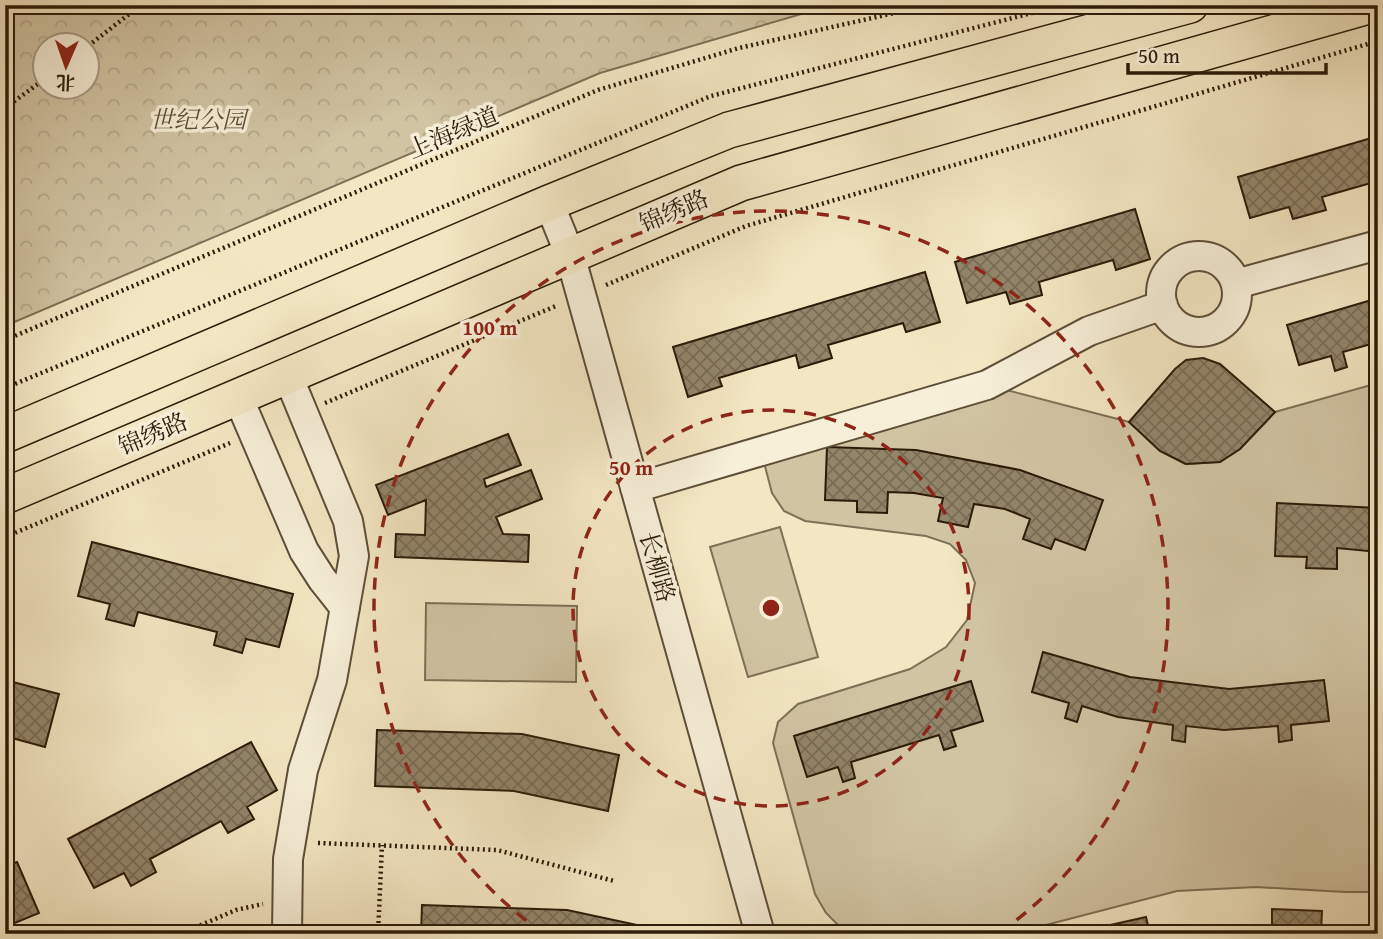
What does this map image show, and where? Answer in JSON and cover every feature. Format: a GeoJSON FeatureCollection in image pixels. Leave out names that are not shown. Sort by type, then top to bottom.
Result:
{"type":"FeatureCollection","features":[{"type":"Feature","properties":{"kind":"main road"},"geometry":{"type":"LineString","coordinates":[[5,435],[549,203],[729,130],[1189,5]]}},
{"type":"Feature","properties":{"kind":"main road","name":"锦绣路"},"geometry":{"type":"LineString","coordinates":[[5,496],[741,183],[1371,5]]}},
{"type":"Feature","properties":{"kind":"street","name":"长柳路"},"geometry":{"type":"LineString","coordinates":[[549,203],[570,255],[760,934]]}},
{"type":"Feature","properties":{"kind":"street"},"geometry":{"type":"LineString","coordinates":[[1236,284],[1378,244]]}},
{"type":"Feature","properties":{"kind":"street"},"geometry":{"type":"LineString","coordinates":[[1210,257],[1222,263],[1231,272],[1236,284],[1234,310],[1226,321],[1202,332],[1179,326],[1170,318],[1163,305],[1161,284],[1174,264],[1185,258],[1210,257]]}},
{"type":"Feature","properties":{"kind":"street"},"geometry":{"type":"LineString","coordinates":[[635,488],[987,385],[1089,331],[1163,305]]}},
{"type":"Feature","properties":{"kind":"street"},"geometry":{"type":"LineString","coordinates":[[287,934],[288,859],[303,770],[332,680],[354,556],[348,521],[288,376]]}},
{"type":"Feature","properties":{"kind":"street"},"geometry":{"type":"LineString","coordinates":[[238,397],[304,551],[345,608]]}},
{"type":"Feature","properties":{"kind":"path"},"geometry":{"type":"LineString","coordinates":[[102,35],[141,5]]}},
{"type":"Feature","properties":{"kind":"path","name":"上海绿道"},"geometry":{"type":"LineString","coordinates":[[5,341],[598,90],[739,48],[930,5]]}},
{"type":"Feature","properties":{"kind":"path"},"geometry":{"type":"LineString","coordinates":[[303,412],[746,226],[1378,41]]}},
{"type":"Feature","properties":{"kind":"path"},"geometry":{"type":"LineString","coordinates":[[5,108],[32,88]]}},
{"type":"Feature","properties":{"kind":"path"},"geometry":{"type":"LineString","coordinates":[[5,537],[253,433]]}},
{"type":"Feature","properties":{"kind":"path"},"geometry":{"type":"LineString","coordinates":[[291,843],[497,850],[614,881]]}},
{"type":"Feature","properties":{"kind":"path"},"geometry":{"type":"LineString","coordinates":[[378,934],[382,845]]}},
{"type":"Feature","properties":{"kind":"path"},"geometry":{"type":"LineString","coordinates":[[180,934],[236,910],[288,899]]}},
{"type":"Feature","properties":{"kind":"green space","name":"世纪公园"},"geometry":{"type":"Polygon","coordinates":[[[5,5],[832,5],[600,73],[5,326],[5,5]]]}},
{"type":"Feature","properties":{"kind":"green space"},"geometry":{"type":"Polygon","coordinates":[[[1378,383],[1378,892],[1256,887],[1177,891],[1042,926],[999,934],[847,934],[826,913],[815,894],[773,743],[778,722],[798,704],[910,669],[946,647],[967,620],[975,583],[966,560],[950,544],[926,536],[805,521],[784,511],[772,493],[761,451],[987,385],[1129,422],[1160,451],[1185,464],[1220,462],[1240,449],[1275,412],[1378,383]]]}},
{"type":"Feature","properties":{"kind":"green space"},"geometry":{"type":"Polygon","coordinates":[[[780,527],[818,657],[748,677],[710,547],[780,527]]]}},
{"type":"Feature","properties":{"kind":"green space"},"geometry":{"type":"Polygon","coordinates":[[[426,603],[577,606],[576,682],[425,680],[426,603]]]}},
{"type":"Feature","properties":{"kind":"building"},"geometry":{"type":"Polygon","coordinates":[[[1378,136],[1378,181],[1322,197],[1326,210],[1293,219],[1289,207],[1250,218],[1238,177],[1378,136]]]}},
{"type":"Feature","properties":{"kind":"building"},"geometry":{"type":"Polygon","coordinates":[[[1135,209],[1150,259],[1116,270],[1113,260],[1039,282],[1042,295],[1010,304],[1006,292],[967,303],[955,262],[1135,209]]]}},
{"type":"Feature","properties":{"kind":"building"},"geometry":{"type":"Polygon","coordinates":[[[925,272],[940,322],[906,332],[903,323],[828,345],[832,358],[799,368],[796,355],[719,378],[722,386],[688,397],[673,347],[925,272]]]}},
{"type":"Feature","properties":{"kind":"building"},"geometry":{"type":"Polygon","coordinates":[[[1378,298],[1378,342],[1343,352],[1347,367],[1335,371],[1331,356],[1299,365],[1287,325],[1378,298]]]}},
{"type":"Feature","properties":{"kind":"building"},"geometry":{"type":"Polygon","coordinates":[[[1203,358],[1220,364],[1275,412],[1240,449],[1220,462],[1186,464],[1160,451],[1129,422],[1175,369],[1186,360],[1203,358]]]}},
{"type":"Feature","properties":{"kind":"building"},"geometry":{"type":"Polygon","coordinates":[[[508,434],[521,465],[484,479],[486,487],[531,470],[542,499],[496,517],[503,534],[529,535],[528,562],[395,557],[396,534],[425,535],[426,500],[388,515],[376,485],[508,434]]]}},
{"type":"Feature","properties":{"kind":"building"},"geometry":{"type":"Polygon","coordinates":[[[827,447],[916,450],[1020,470],[1103,500],[1085,550],[1055,539],[1051,549],[1023,539],[1030,519],[1005,509],[974,504],[968,527],[938,521],[943,498],[914,493],[888,492],[887,513],[857,512],[857,501],[825,500],[827,447]]]}},
{"type":"Feature","properties":{"kind":"building"},"geometry":{"type":"Polygon","coordinates":[[[1277,503],[1378,508],[1378,552],[1337,548],[1337,569],[1306,568],[1307,557],[1275,556],[1277,503]]]}},
{"type":"Feature","properties":{"kind":"building"},"geometry":{"type":"Polygon","coordinates":[[[92,542],[293,594],[279,647],[246,639],[242,653],[214,645],[217,632],[138,612],[134,626],[106,619],[110,604],[78,596],[92,542]]]}},
{"type":"Feature","properties":{"kind":"building"},"geometry":{"type":"Polygon","coordinates":[[[1043,652],[1130,677],[1229,689],[1324,680],[1329,721],[1291,725],[1292,740],[1279,742],[1278,726],[1224,730],[1186,726],[1185,742],[1172,740],[1173,725],[1118,717],[1082,706],[1077,722],[1065,718],[1069,703],[1032,692],[1043,652]]]}},
{"type":"Feature","properties":{"kind":"building"},"geometry":{"type":"Polygon","coordinates":[[[5,680],[59,694],[45,747],[12,738],[9,753],[5,752],[5,680]]]}},
{"type":"Feature","properties":{"kind":"building"},"geometry":{"type":"Polygon","coordinates":[[[971,681],[983,721],[951,731],[956,746],[944,750],[939,735],[851,762],[855,778],[843,782],[838,767],[807,777],[794,736],[971,681]]]}},
{"type":"Feature","properties":{"kind":"building"},"geometry":{"type":"Polygon","coordinates":[[[377,730],[522,734],[619,755],[608,811],[514,791],[375,786],[377,730]]]}},
{"type":"Feature","properties":{"kind":"building"},"geometry":{"type":"Polygon","coordinates":[[[251,742],[277,790],[247,807],[254,819],[228,833],[221,821],[150,859],[156,872],[131,886],[124,873],[94,888],[68,839],[251,742]]]}},
{"type":"Feature","properties":{"kind":"building"},"geometry":{"type":"Polygon","coordinates":[[[17,862],[39,913],[5,927],[5,867],[17,862]]]}},
{"type":"Feature","properties":{"kind":"building"},"geometry":{"type":"Polygon","coordinates":[[[422,905],[567,910],[665,931],[664,934],[421,934],[422,905]]]}},
{"type":"Feature","properties":{"kind":"building"},"geometry":{"type":"Polygon","coordinates":[[[1272,909],[1322,911],[1321,932],[1338,934],[1242,934],[1242,929],[1272,930],[1272,909]]]}},
{"type":"Feature","properties":{"kind":"building"},"geometry":{"type":"Polygon","coordinates":[[[1373,911],[1378,911],[1378,934],[1355,934],[1374,933],[1373,911]]]}},
{"type":"Feature","properties":{"kind":"building"},"geometry":{"type":"Polygon","coordinates":[[[1146,917],[1150,934],[1099,934],[1097,928],[1146,917]]]}}]}
